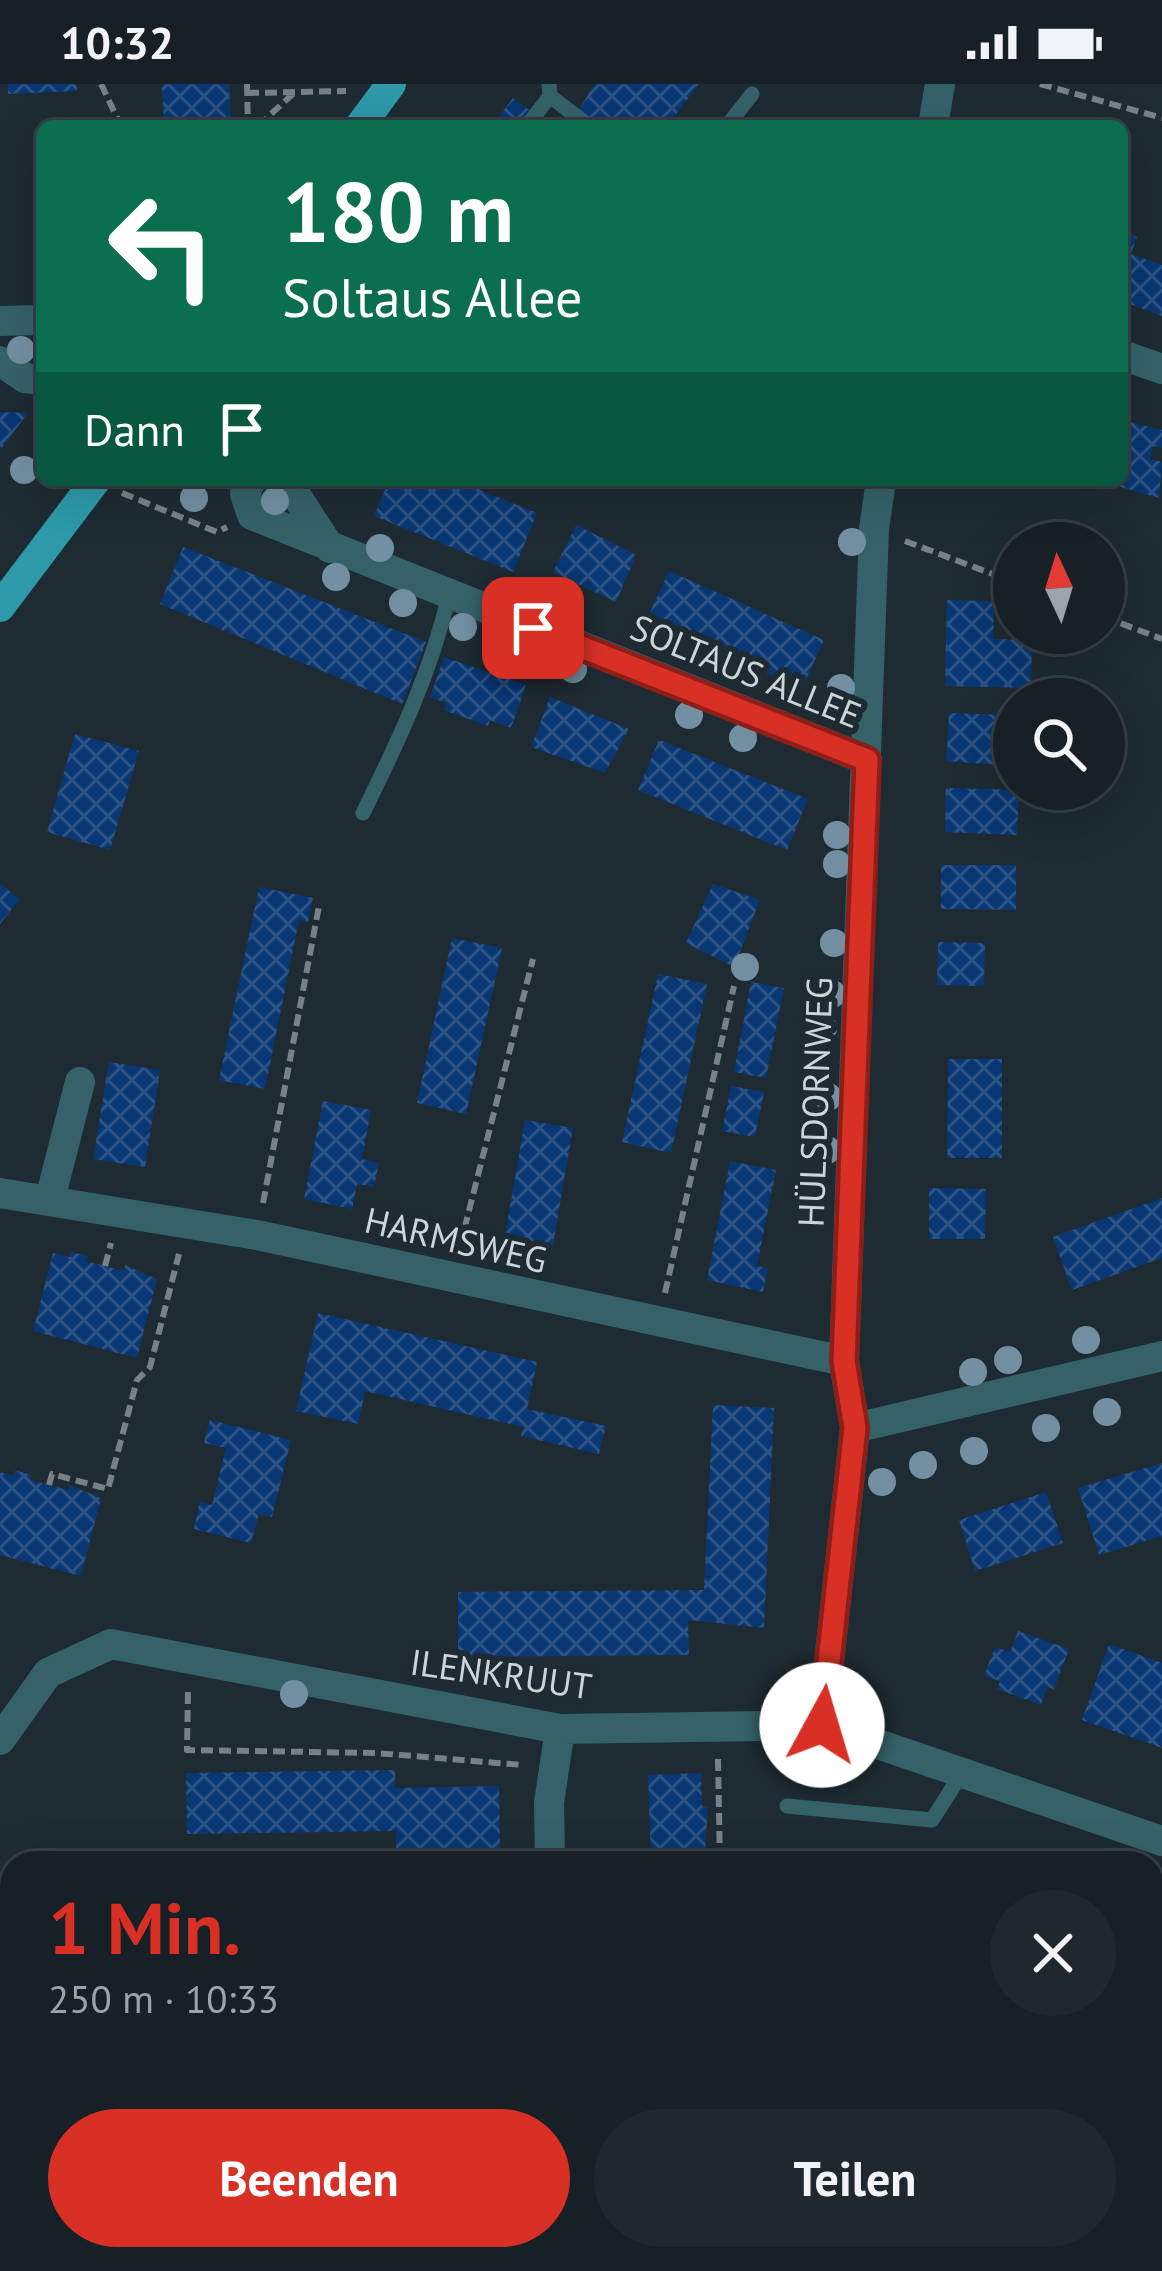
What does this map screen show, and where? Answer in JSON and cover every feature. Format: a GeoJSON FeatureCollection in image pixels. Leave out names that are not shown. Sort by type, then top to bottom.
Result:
{"type":"FeatureCollection","features":[{"type":"Feature","properties":{"kind":"main road"},"geometry":{"type":"LineString","coordinates":[[364,120],[388,87]]}},
{"type":"Feature","properties":{"kind":"main road"},"geometry":{"type":"LineString","coordinates":[[0,607],[91,486]]}},
{"type":"Feature","properties":{"kind":"street"},"geometry":{"type":"LineString","coordinates":[[934,120],[940,84]]}},
{"type":"Feature","properties":{"kind":"street"},"geometry":{"type":"LineString","coordinates":[[0,321],[36,320]]}},
{"type":"Feature","properties":{"kind":"street"},"geometry":{"type":"LineString","coordinates":[[1128,357],[1162,369]]}},
{"type":"Feature","properties":{"kind":"street"},"geometry":{"type":"LineString","coordinates":[[0,361],[25,378],[36,379]]}},
{"type":"Feature","properties":{"kind":"street"},"geometry":{"type":"LineString","coordinates":[[248,486],[245,494],[252,515]]}},
{"type":"Feature","properties":{"kind":"street"},"geometry":{"type":"LineString","coordinates":[[290,486],[330,548]]}},
{"type":"Feature","properties":{"kind":"street","name":"HÜLSDORNWEG"},"geometry":{"type":"LineString","coordinates":[[822,1725],[855,1428],[844,1361],[874,529],[880,486]]}},
{"type":"Feature","properties":{"kind":"street","name":"SOLTAUS ALLEE"},"geometry":{"type":"LineString","coordinates":[[252,515],[867,760]]}},
{"type":"Feature","properties":{"kind":"street"},"geometry":{"type":"LineString","coordinates":[[50,1198],[80,1082]]}},
{"type":"Feature","properties":{"kind":"street","name":"HARMSWEG"},"geometry":{"type":"LineString","coordinates":[[0,1193],[257,1235],[658,1325],[844,1361]]}},
{"type":"Feature","properties":{"kind":"street"},"geometry":{"type":"LineString","coordinates":[[855,1428],[1162,1356]]}},
{"type":"Feature","properties":{"kind":"street","name":"ILENKRUUT"},"geometry":{"type":"LineString","coordinates":[[0,1740],[48,1673],[111,1644],[560,1729],[822,1725],[1161,1850]]}},
{"type":"Feature","properties":{"kind":"street"},"geometry":{"type":"LineString","coordinates":[[551,1851],[560,1729]]}},
{"type":"Feature","properties":{"kind":"lane"},"geometry":{"type":"LineString","coordinates":[[531,120],[549,90],[582,120]]}},
{"type":"Feature","properties":{"kind":"lane"},"geometry":{"type":"LineString","coordinates":[[732,120],[752,94]]}},
{"type":"Feature","properties":{"kind":"lane"},"geometry":{"type":"LineString","coordinates":[[363,813],[409,720],[437,646],[449,595]]}},
{"type":"Feature","properties":{"kind":"lane"},"geometry":{"type":"LineString","coordinates":[[788,1807],[932,1820],[962,1773]]}},
{"type":"Feature","properties":{"kind":"path"},"geometry":{"type":"LineString","coordinates":[[101,84],[119,120]]}},
{"type":"Feature","properties":{"kind":"path"},"geometry":{"type":"LineString","coordinates":[[1040,84],[1162,118]]}},
{"type":"Feature","properties":{"kind":"path"},"geometry":{"type":"LineString","coordinates":[[248,120],[247,88],[296,92],[388,87]]}},
{"type":"Feature","properties":{"kind":"path"},"geometry":{"type":"LineString","coordinates":[[265,120],[296,92]]}},
{"type":"Feature","properties":{"kind":"path"},"geometry":{"type":"LineString","coordinates":[[109,486],[217,532],[252,515]]}},
{"type":"Feature","properties":{"kind":"path"},"geometry":{"type":"LineString","coordinates":[[908,542],[993,574]]}},
{"type":"Feature","properties":{"kind":"path"},"geometry":{"type":"LineString","coordinates":[[1125,625],[1162,639]]}},
{"type":"Feature","properties":{"kind":"path"},"geometry":{"type":"LineString","coordinates":[[257,1235],[319,906]]}},
{"type":"Feature","properties":{"kind":"path"},"geometry":{"type":"LineString","coordinates":[[452,1279],[532,959]]}},
{"type":"Feature","properties":{"kind":"path"},"geometry":{"type":"LineString","coordinates":[[658,1325],[734,986]]}},
{"type":"Feature","properties":{"kind":"path"},"geometry":{"type":"LineString","coordinates":[[49,1485],[52,1474],[108,1489],[137,1380],[150,1367],[188,1222]]}},
{"type":"Feature","properties":{"kind":"path"},"geometry":{"type":"LineString","coordinates":[[189,1659],[187,1750],[376,1753],[554,1769]]}},
{"type":"Feature","properties":{"kind":"path"},"geometry":{"type":"LineString","coordinates":[[717,1727],[720,1851]]}},
{"type":"Feature","properties":{"kind":"building"},"geometry":{"type":"Polygon","coordinates":[[[8,84],[77,84],[77,91],[8,94],[8,84]]]}},
{"type":"Feature","properties":{"kind":"building"},"geometry":{"type":"Polygon","coordinates":[[[162,84],[229,84],[231,120],[164,120],[162,84]]]}},
{"type":"Feature","properties":{"kind":"building"},"geometry":{"type":"Polygon","coordinates":[[[595,84],[699,84],[672,120],[572,120],[595,84]]]}},
{"type":"Feature","properties":{"kind":"building"},"geometry":{"type":"Polygon","coordinates":[[[513,98],[543,120],[496,120],[513,98]]]}},
{"type":"Feature","properties":{"kind":"building"},"geometry":{"type":"Polygon","coordinates":[[[1128,233],[1137,237],[1131,254],[1162,265],[1162,316],[1128,303],[1128,233]]]}},
{"type":"Feature","properties":{"kind":"building"},"geometry":{"type":"Polygon","coordinates":[[[0,412],[28,413],[0,450],[0,412]]]}},
{"type":"Feature","properties":{"kind":"building"},"geometry":{"type":"Polygon","coordinates":[[[1128,422],[1162,430],[1162,448],[1153,446],[1150,459],[1162,462],[1159,498],[1117,486],[1128,486],[1128,422]]]}},
{"type":"Feature","properties":{"kind":"building"},"geometry":{"type":"Polygon","coordinates":[[[386,486],[471,486],[537,513],[513,572],[374,516],[386,486]]]}},
{"type":"Feature","properties":{"kind":"building"},"geometry":{"type":"Polygon","coordinates":[[[576,525],[636,555],[616,602],[553,572],[576,525]]]}},
{"type":"Feature","properties":{"kind":"building"},"geometry":{"type":"Polygon","coordinates":[[[183,547],[426,642],[402,704],[160,604],[183,547]]]}},
{"type":"Feature","properties":{"kind":"building"},"geometry":{"type":"Polygon","coordinates":[[[669,571],[824,640],[802,689],[647,619],[669,571]]]}},
{"type":"Feature","properties":{"kind":"building"},"geometry":{"type":"Polygon","coordinates":[[[947,600],[993,601],[993,654],[1032,654],[1031,678],[993,678],[993,687],[945,686],[947,600]]]}},
{"type":"Feature","properties":{"kind":"building"},"geometry":{"type":"Polygon","coordinates":[[[444,657],[526,685],[511,728],[490,720],[488,726],[443,710],[446,703],[430,697],[444,657]]]}},
{"type":"Feature","properties":{"kind":"building"},"geometry":{"type":"Polygon","coordinates":[[[550,697],[629,729],[605,773],[531,747],[550,697]]]}},
{"type":"Feature","properties":{"kind":"building"},"geometry":{"type":"Polygon","coordinates":[[[949,713],[993,715],[993,764],[946,761],[949,713]]]}},
{"type":"Feature","properties":{"kind":"building"},"geometry":{"type":"Polygon","coordinates":[[[75,734],[139,751],[110,850],[47,832],[75,734]]]}},
{"type":"Feature","properties":{"kind":"building"},"geometry":{"type":"Polygon","coordinates":[[[659,740],[808,799],[787,850],[638,790],[659,740]]]}},
{"type":"Feature","properties":{"kind":"building"},"geometry":{"type":"Polygon","coordinates":[[[946,788],[993,789],[993,810],[1018,810],[1017,835],[945,832],[946,788]]]}},
{"type":"Feature","properties":{"kind":"building"},"geometry":{"type":"Polygon","coordinates":[[[941,865],[1016,865],[1016,910],[941,909],[941,865]]]}},
{"type":"Feature","properties":{"kind":"building"},"geometry":{"type":"Polygon","coordinates":[[[0,884],[20,899],[0,924],[0,884]]]}},
{"type":"Feature","properties":{"kind":"building"},"geometry":{"type":"Polygon","coordinates":[[[713,884],[760,900],[734,967],[686,943],[713,884]]]}},
{"type":"Feature","properties":{"kind":"building"},"geometry":{"type":"Polygon","coordinates":[[[259,887],[313,898],[308,922],[299,920],[265,1089],[219,1080],[259,887]]]}},
{"type":"Feature","properties":{"kind":"building"},"geometry":{"type":"Polygon","coordinates":[[[452,938],[502,948],[466,1114],[417,1103],[452,938]]]}},
{"type":"Feature","properties":{"kind":"building"},"geometry":{"type":"Polygon","coordinates":[[[938,942],[985,943],[984,986],[937,985],[938,942]]]}},
{"type":"Feature","properties":{"kind":"building"},"geometry":{"type":"Polygon","coordinates":[[[658,974],[707,984],[671,1153],[622,1142],[658,974]]]}},
{"type":"Feature","properties":{"kind":"building"},"geometry":{"type":"Polygon","coordinates":[[[751,982],[784,988],[766,1078],[734,1072],[751,982]]]}},
{"type":"Feature","properties":{"kind":"building"},"geometry":{"type":"Polygon","coordinates":[[[948,1059],[1002,1059],[1002,1158],[947,1158],[948,1059]]]}},
{"type":"Feature","properties":{"kind":"building"},"geometry":{"type":"Polygon","coordinates":[[[109,1062],[160,1070],[145,1167],[93,1159],[109,1062]]]}},
{"type":"Feature","properties":{"kind":"building"},"geometry":{"type":"Polygon","coordinates":[[[731,1086],[764,1092],[755,1137],[722,1131],[731,1086]]]}},
{"type":"Feature","properties":{"kind":"building"},"geometry":{"type":"Polygon","coordinates":[[[323,1101],[371,1110],[362,1159],[379,1163],[374,1187],[357,1184],[352,1209],[304,1199],[323,1101]]]}},
{"type":"Feature","properties":{"kind":"building"},"geometry":{"type":"Polygon","coordinates":[[[525,1120],[573,1128],[552,1250],[504,1241],[525,1120]]]}},
{"type":"Feature","properties":{"kind":"building"},"geometry":{"type":"Polygon","coordinates":[[[730,1161],[776,1170],[757,1266],[768,1268],[763,1292],[707,1280],[730,1161]]]}},
{"type":"Feature","properties":{"kind":"building"},"geometry":{"type":"Polygon","coordinates":[[[929,1188],[986,1189],[985,1239],[929,1239],[929,1188]]]}},
{"type":"Feature","properties":{"kind":"building"},"geometry":{"type":"Polygon","coordinates":[[[1162,1198],[1162,1258],[1072,1290],[1053,1237],[1162,1198]]]}},
{"type":"Feature","properties":{"kind":"building"},"geometry":{"type":"Polygon","coordinates":[[[71,1252],[88,1256],[86,1261],[124,1271],[125,1265],[157,1279],[137,1358],[33,1331],[53,1253],[70,1257],[71,1252]]]}},
{"type":"Feature","properties":{"kind":"building"},"geometry":{"type":"Polygon","coordinates":[[[318,1313],[537,1362],[527,1409],[606,1426],[599,1454],[521,1436],[523,1427],[365,1391],[358,1424],[296,1411],[318,1313]]]}},
{"type":"Feature","properties":{"kind":"building"},"geometry":{"type":"Polygon","coordinates":[[[713,1405],[774,1408],[764,1628],[688,1620],[689,1655],[458,1657],[458,1592],[704,1590],[713,1405]]]}},
{"type":"Feature","properties":{"kind":"building"},"geometry":{"type":"Polygon","coordinates":[[[210,1420],[291,1440],[272,1517],[259,1514],[251,1543],[194,1529],[200,1501],[212,1505],[226,1448],[204,1443],[210,1420]]]}},
{"type":"Feature","properties":{"kind":"building"},"geometry":{"type":"Polygon","coordinates":[[[1162,1463],[1162,1536],[1099,1555],[1078,1488],[1162,1463]]]}},
{"type":"Feature","properties":{"kind":"building"},"geometry":{"type":"Polygon","coordinates":[[[15,1470],[31,1475],[30,1480],[68,1490],[69,1485],[101,1498],[81,1576],[0,1555],[0,1472],[14,1476],[15,1470]]]}},
{"type":"Feature","properties":{"kind":"building"},"geometry":{"type":"Polygon","coordinates":[[[1046,1492],[1063,1543],[975,1571],[959,1520],[1046,1492]]]}},
{"type":"Feature","properties":{"kind":"building"},"geometry":{"type":"Polygon","coordinates":[[[1018,1631],[1069,1649],[1054,1689],[1047,1687],[1041,1705],[997,1689],[1000,1681],[984,1676],[995,1647],[1010,1652],[1018,1631]]]}},
{"type":"Feature","properties":{"kind":"building"},"geometry":{"type":"Polygon","coordinates":[[[1109,1644],[1162,1663],[1162,1748],[1082,1720],[1109,1644]]]}},
{"type":"Feature","properties":{"kind":"building"},"geometry":{"type":"Polygon","coordinates":[[[395,1770],[395,1788],[499,1786],[500,1848],[396,1849],[396,1831],[187,1834],[186,1773],[395,1770]]]}},
{"type":"Feature","properties":{"kind":"building"},"geometry":{"type":"Polygon","coordinates":[[[701,1773],[702,1806],[708,1807],[705,1851],[651,1851],[648,1775],[701,1773]]]}},
{"type":"Feature","properties":{"kind":"route"},"geometry":{"type":"LineString","coordinates":[[533,628],[867,760],[844,1361],[855,1428],[822,1725]]}}]}
